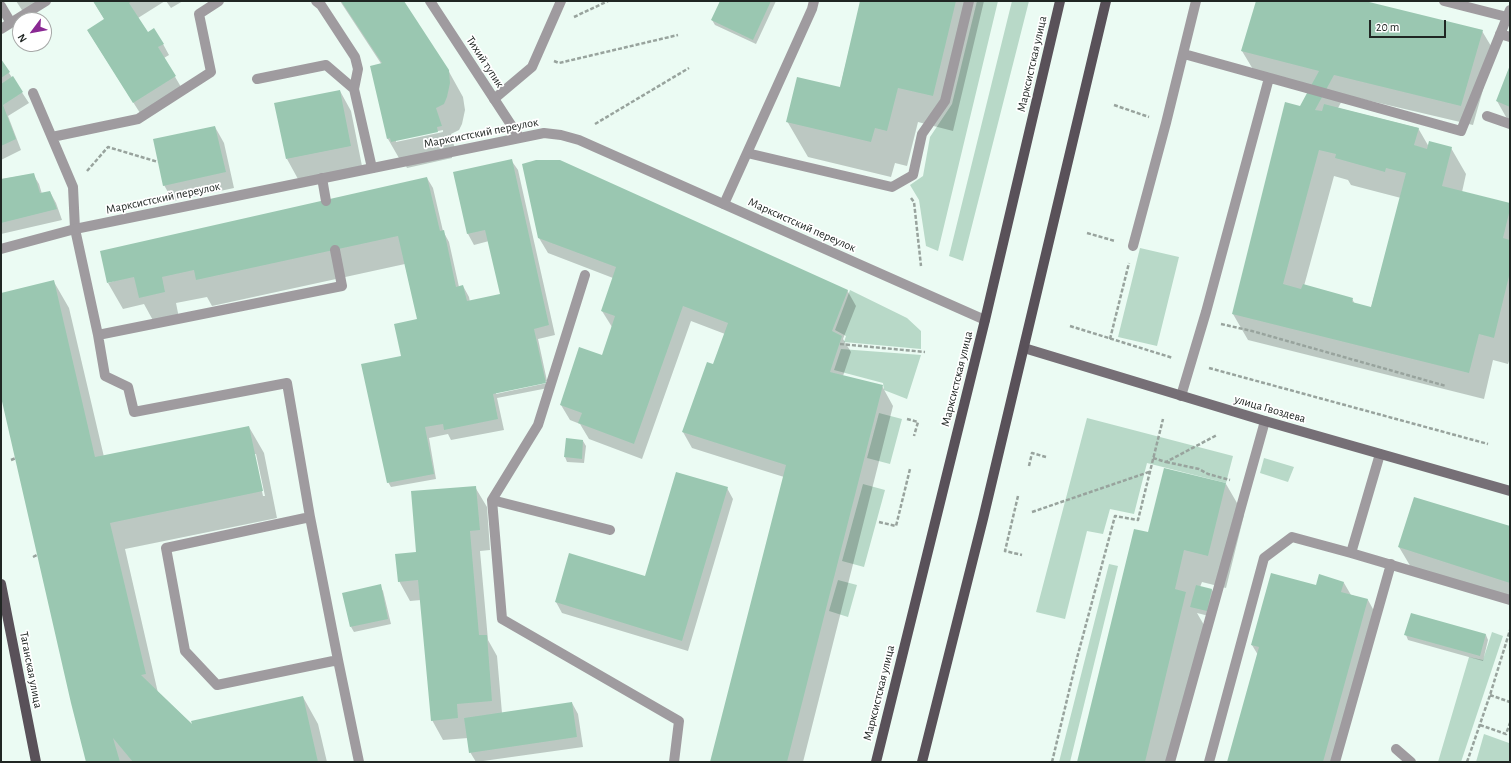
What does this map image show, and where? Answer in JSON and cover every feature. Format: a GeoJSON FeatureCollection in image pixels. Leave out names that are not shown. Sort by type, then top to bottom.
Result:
{"type":"FeatureCollection","features":[{"type":"Feature","properties":{"kind":"main road","name":"Марксистская улица"},"geometry":{"type":"LineString","coordinates":[[876,762],[985,320],[1060,1]]}},
{"type":"Feature","properties":{"kind":"main road"},"geometry":{"type":"LineString","coordinates":[[922,762],[1024,348],[1106,1]]}},
{"type":"Feature","properties":{"kind":"main road","name":"Таганская улица"},"geometry":{"type":"LineString","coordinates":[[1,584],[36,762]]}},
{"type":"Feature","properties":{"kind":"street"},"geometry":{"type":"LineString","coordinates":[[1,29],[46,1]]}},
{"type":"Feature","properties":{"kind":"street"},"geometry":{"type":"LineString","coordinates":[[52,137],[138,119],[211,72],[199,14],[219,1]]}},
{"type":"Feature","properties":{"kind":"street"},"geometry":{"type":"LineString","coordinates":[[316,1],[321,5],[355,57],[358,69],[354,89],[372,168]]}},
{"type":"Feature","properties":{"kind":"street","name":"Тихий тупик"},"geometry":{"type":"LineString","coordinates":[[430,1],[519,137]]}},
{"type":"Feature","properties":{"kind":"street"},"geometry":{"type":"LineString","coordinates":[[494,99],[532,67],[561,1]]}},
{"type":"Feature","properties":{"kind":"street"},"geometry":{"type":"LineString","coordinates":[[724,204],[812,9],[814,1]]}},
{"type":"Feature","properties":{"kind":"street"},"geometry":{"type":"LineString","coordinates":[[747,153],[892,187],[912,175],[922,134],[945,101],[969,1]]}},
{"type":"Feature","properties":{"kind":"street"},"geometry":{"type":"LineString","coordinates":[[1133,246],[1184,54],[1196,1]]}},
{"type":"Feature","properties":{"kind":"street"},"geometry":{"type":"LineString","coordinates":[[1184,54],[1461,131],[1508,14],[1444,1]]}},
{"type":"Feature","properties":{"kind":"street"},"geometry":{"type":"LineString","coordinates":[[1,6],[11,23]]}},
{"type":"Feature","properties":{"kind":"street"},"geometry":{"type":"LineString","coordinates":[[1500,34],[1510,37]]}},
{"type":"Feature","properties":{"kind":"street"},"geometry":{"type":"LineString","coordinates":[[257,79],[326,66],[354,89]]}},
{"type":"Feature","properties":{"kind":"street"},"geometry":{"type":"LineString","coordinates":[[1181,396],[1218,267],[1269,78]]}},
{"type":"Feature","properties":{"kind":"street"},"geometry":{"type":"LineString","coordinates":[[33,93],[73,186],[73,212],[75,229],[98,335],[105,376],[128,387],[134,412],[287,383],[310,517],[359,762]]}},
{"type":"Feature","properties":{"kind":"street"},"geometry":{"type":"LineString","coordinates":[[1487,116],[1510,124]]}},
{"type":"Feature","properties":{"kind":"street","name":"Марксистский переулок"},"geometry":{"type":"LineString","coordinates":[[1,249],[75,229],[544,133],[561,135],[579,140],[985,320]]}},
{"type":"Feature","properties":{"kind":"street"},"geometry":{"type":"LineString","coordinates":[[322,178],[326,200]]}},
{"type":"Feature","properties":{"kind":"street"},"geometry":{"type":"LineString","coordinates":[[98,335],[342,286],[335,250]]}},
{"type":"Feature","properties":{"kind":"street"},"geometry":{"type":"LineString","coordinates":[[585,275],[538,425],[492,500],[502,619],[679,721],[674,762]]}},
{"type":"Feature","properties":{"kind":"street","name":"улица Гвоздева"},"geometry":{"type":"LineString","coordinates":[[1024,348],[1265,421],[1510,491]]}},
{"type":"Feature","properties":{"kind":"street"},"geometry":{"type":"LineString","coordinates":[[1170,762],[1265,421]]}},
{"type":"Feature","properties":{"kind":"street"},"geometry":{"type":"LineString","coordinates":[[1351,552],[1380,454]]}},
{"type":"Feature","properties":{"kind":"street"},"geometry":{"type":"LineString","coordinates":[[492,500],[610,530]]}},
{"type":"Feature","properties":{"kind":"street"},"geometry":{"type":"LineString","coordinates":[[310,517],[166,548],[185,651],[217,685],[338,660]]}},
{"type":"Feature","properties":{"kind":"street"},"geometry":{"type":"LineString","coordinates":[[1209,762],[1264,558],[1292,537],[1351,552],[1510,600]]}},
{"type":"Feature","properties":{"kind":"street"},"geometry":{"type":"LineString","coordinates":[[1335,762],[1391,564]]}},
{"type":"Feature","properties":{"kind":"street"},"geometry":{"type":"LineString","coordinates":[[1396,749],[1411,762]]}},
{"type":"Feature","properties":{"kind":"path"},"geometry":{"type":"LineString","coordinates":[[549,29],[608,1]]}},
{"type":"Feature","properties":{"kind":"path"},"geometry":{"type":"LineString","coordinates":[[536,56],[559,63],[678,35]]}},
{"type":"Feature","properties":{"kind":"path"},"geometry":{"type":"LineString","coordinates":[[595,124],[689,68]]}},
{"type":"Feature","properties":{"kind":"path"},"geometry":{"type":"LineString","coordinates":[[1114,105],[1166,123]]}},
{"type":"Feature","properties":{"kind":"path"},"geometry":{"type":"LineString","coordinates":[[73,186],[108,147],[158,162]]}},
{"type":"Feature","properties":{"kind":"path"},"geometry":{"type":"LineString","coordinates":[[901,182],[914,202],[921,266]]}},
{"type":"Feature","properties":{"kind":"path"},"geometry":{"type":"LineString","coordinates":[[1086,233],[1133,246],[1110,339]]}},
{"type":"Feature","properties":{"kind":"path"},"geometry":{"type":"LineString","coordinates":[[1203,320],[1252,332],[1446,386]]}},
{"type":"Feature","properties":{"kind":"path"},"geometry":{"type":"LineString","coordinates":[[1070,326],[1190,363],[1488,444]]}},
{"type":"Feature","properties":{"kind":"path"},"geometry":{"type":"LineString","coordinates":[[840,344],[925,352]]}},
{"type":"Feature","properties":{"kind":"path"},"geometry":{"type":"LineString","coordinates":[[907,419],[918,422],[914,436]]}},
{"type":"Feature","properties":{"kind":"path"},"geometry":{"type":"LineString","coordinates":[[1052,762],[1077,658],[1115,516],[1138,520],[1163,419]]}},
{"type":"Feature","properties":{"kind":"path"},"geometry":{"type":"LineString","coordinates":[[1166,462],[1217,435]]}},
{"type":"Feature","properties":{"kind":"path"},"geometry":{"type":"LineString","coordinates":[[1029,466],[1032,453],[1046,457]]}},
{"type":"Feature","properties":{"kind":"path"},"geometry":{"type":"LineString","coordinates":[[11,460],[16,458]]}},
{"type":"Feature","properties":{"kind":"path"},"geometry":{"type":"LineString","coordinates":[[1153,458],[1199,469],[1208,474],[1248,484]]}},
{"type":"Feature","properties":{"kind":"path"},"geometry":{"type":"LineString","coordinates":[[879,522],[896,526],[910,469]]}},
{"type":"Feature","properties":{"kind":"path"},"geometry":{"type":"LineString","coordinates":[[1032,512],[1150,472]]}},
{"type":"Feature","properties":{"kind":"path"},"geometry":{"type":"LineString","coordinates":[[1018,496],[1004,551],[1022,555]]}},
{"type":"Feature","properties":{"kind":"path"},"geometry":{"type":"LineString","coordinates":[[33,557],[37,556]]}},
{"type":"Feature","properties":{"kind":"path"},"geometry":{"type":"LineString","coordinates":[[1467,762],[1510,630]]}},
{"type":"Feature","properties":{"kind":"path"},"geometry":{"type":"LineString","coordinates":[[1490,695],[1510,702]]}},
{"type":"Feature","properties":{"kind":"path"},"geometry":{"type":"LineString","coordinates":[[1480,725],[1506,734],[1510,723]]}},
{"type":"Feature","properties":{"kind":"green space"},"geometry":{"type":"Polygon","coordinates":[[[977,1],[998,1],[938,251],[926,246],[919,200],[910,185],[923,176],[930,137],[952,104],[977,1]]]}},
{"type":"Feature","properties":{"kind":"green space"},"geometry":{"type":"Polygon","coordinates":[[[1012,1],[1029,1],[963,261],[949,256],[1012,1]]]}},
{"type":"Feature","properties":{"kind":"green space"},"geometry":{"type":"Polygon","coordinates":[[[1140,248],[1179,257],[1157,346],[1118,337],[1140,248]]]}},
{"type":"Feature","properties":{"kind":"green space"},"geometry":{"type":"Polygon","coordinates":[[[850,290],[907,318],[921,331],[921,349],[844,342],[846,336],[835,330],[850,290]]]}},
{"type":"Feature","properties":{"kind":"green space"},"geometry":{"type":"Polygon","coordinates":[[[841,349],[921,355],[907,399],[884,390],[883,383],[834,370],[841,349]]]}},
{"type":"Feature","properties":{"kind":"green space"},"geometry":{"type":"Polygon","coordinates":[[[879,413],[902,419],[890,464],[867,458],[879,413]]]}},
{"type":"Feature","properties":{"kind":"green space"},"geometry":{"type":"Polygon","coordinates":[[[1087,418],[1233,456],[1226,483],[1147,463],[1134,514],[1110,509],[1103,534],[1087,531],[1065,619],[1036,612],[1087,418]]]}},
{"type":"Feature","properties":{"kind":"green space"},"geometry":{"type":"Polygon","coordinates":[[[1264,458],[1294,467],[1288,482],[1260,473],[1264,458]]]}},
{"type":"Feature","properties":{"kind":"green space"},"geometry":{"type":"Polygon","coordinates":[[[863,484],[885,490],[864,567],[842,561],[863,484]]]}},
{"type":"Feature","properties":{"kind":"green space"},"geometry":{"type":"Polygon","coordinates":[[[1109,564],[1118,566],[1070,762],[1059,762],[1109,564]]]}},
{"type":"Feature","properties":{"kind":"green space"},"geometry":{"type":"Polygon","coordinates":[[[838,580],[857,585],[848,617],[829,611],[838,580]]]}},
{"type":"Feature","properties":{"kind":"green space"},"geometry":{"type":"Polygon","coordinates":[[[1492,632],[1503,636],[1461,762],[1438,762],[1469,657],[1483,660],[1492,632]]]}},
{"type":"Feature","properties":{"kind":"green space"},"geometry":{"type":"Polygon","coordinates":[[[1484,734],[1509,743],[1510,742],[1510,762],[1476,762],[1484,734]]]}},
{"type":"Feature","properties":{"kind":"building"},"geometry":{"type":"Polygon","coordinates":[[[93,1],[132,1],[129,3],[148,32],[154,28],[164,44],[158,47],[176,76],[133,103],[87,30],[104,19],[93,1]]]}},
{"type":"Feature","properties":{"kind":"building"},"geometry":{"type":"Polygon","coordinates":[[[341,1],[404,1],[449,70],[450,83],[447,97],[444,104],[436,108],[442,126],[437,127],[438,132],[391,142],[390,138],[387,139],[370,66],[382,63],[341,1]]]}},
{"type":"Feature","properties":{"kind":"building"},"geometry":{"type":"Polygon","coordinates":[[[720,1],[771,1],[753,40],[711,20],[720,1]]]}},
{"type":"Feature","properties":{"kind":"building"},"geometry":{"type":"Polygon","coordinates":[[[860,1],[956,1],[933,96],[898,88],[887,131],[875,128],[871,142],[786,122],[797,77],[840,87],[860,1]]]}},
{"type":"Feature","properties":{"kind":"building"},"geometry":{"type":"Polygon","coordinates":[[[1256,1],[1365,1],[1483,30],[1461,106],[1334,75],[1315,110],[1322,111],[1324,104],[1419,128],[1414,145],[1427,149],[1429,141],[1452,147],[1442,186],[1510,203],[1503,238],[1510,240],[1510,272],[1494,338],[1479,334],[1469,373],[1232,314],[1285,102],[1300,106],[1319,71],[1241,51],[1256,1]],[[1319,150],[1283,284],[1301,289],[1303,284],[1353,298],[1352,302],[1371,307],[1406,173],[1386,168],[1385,172],[1335,158],[1336,154],[1319,150]]]}},
{"type":"Feature","properties":{"kind":"building"},"geometry":{"type":"Polygon","coordinates":[[[1,59],[10,72],[1,78],[1,59]]]}},
{"type":"Feature","properties":{"kind":"building"},"geometry":{"type":"Polygon","coordinates":[[[1510,65],[1510,107],[1496,101],[1510,65]]]}},
{"type":"Feature","properties":{"kind":"building"},"geometry":{"type":"Polygon","coordinates":[[[13,76],[23,92],[3,105],[16,139],[1,146],[1,84],[13,76]]]}},
{"type":"Feature","properties":{"kind":"building"},"geometry":{"type":"Polygon","coordinates":[[[340,90],[351,146],[286,159],[274,103],[340,90]]]}},
{"type":"Feature","properties":{"kind":"building"},"geometry":{"type":"Polygon","coordinates":[[[215,126],[226,172],[163,186],[153,139],[215,126]]]}},
{"type":"Feature","properties":{"kind":"building"},"geometry":{"type":"Polygon","coordinates":[[[512,159],[549,325],[534,329],[546,383],[493,394],[498,419],[444,430],[443,424],[425,427],[434,474],[387,483],[361,364],[401,356],[394,324],[417,319],[398,236],[196,280],[194,270],[162,277],[165,292],[139,298],[134,277],[107,283],[100,251],[427,177],[440,231],[444,230],[456,287],[463,285],[467,301],[500,294],[485,230],[467,234],[453,172],[512,159]]]}},
{"type":"Feature","properties":{"kind":"building"},"geometry":{"type":"Polygon","coordinates":[[[536,160],[560,160],[848,290],[832,331],[842,336],[830,372],[883,385],[787,762],[710,762],[786,465],[682,432],[707,362],[713,364],[728,323],[683,306],[634,444],[578,423],[582,413],[560,405],[579,347],[602,355],[615,316],[601,311],[616,267],[538,238],[522,164],[536,160]]]}},
{"type":"Feature","properties":{"kind":"building"},"geometry":{"type":"Polygon","coordinates":[[[34,173],[40,193],[50,191],[57,209],[1,223],[1,179],[34,173]]]}},
{"type":"Feature","properties":{"kind":"building"},"geometry":{"type":"Polygon","coordinates":[[[54,280],[95,457],[249,426],[263,491],[110,523],[146,674],[141,675],[192,724],[191,721],[303,696],[318,762],[133,762],[113,738],[120,762],[86,762],[71,703],[1,397],[1,293],[54,280]]]}},
{"type":"Feature","properties":{"kind":"building"},"geometry":{"type":"Polygon","coordinates":[[[566,438],[583,440],[582,459],[564,457],[566,438]]]}},
{"type":"Feature","properties":{"kind":"building"},"geometry":{"type":"Polygon","coordinates":[[[1164,468],[1226,483],[1208,556],[1184,550],[1175,589],[1186,592],[1145,762],[1077,762],[1134,529],[1148,532],[1164,468]]]}},
{"type":"Feature","properties":{"kind":"building"},"geometry":{"type":"Polygon","coordinates":[[[676,472],[728,487],[682,641],[555,602],[569,553],[645,576],[676,472]]]}},
{"type":"Feature","properties":{"kind":"building"},"geometry":{"type":"Polygon","coordinates":[[[476,486],[480,530],[470,531],[479,635],[487,635],[492,701],[457,704],[458,718],[431,721],[418,580],[398,582],[395,554],[416,552],[411,491],[476,486]]]}},
{"type":"Feature","properties":{"kind":"building"},"geometry":{"type":"Polygon","coordinates":[[[1414,497],[1510,526],[1510,583],[1398,547],[1414,497]]]}},
{"type":"Feature","properties":{"kind":"building"},"geometry":{"type":"Polygon","coordinates":[[[1271,573],[1316,585],[1319,574],[1344,582],[1341,592],[1368,599],[1323,762],[1227,762],[1259,647],[1251,645],[1271,573]]]}},
{"type":"Feature","properties":{"kind":"building"},"geometry":{"type":"Polygon","coordinates":[[[381,584],[388,619],[350,627],[342,593],[381,584]]]}},
{"type":"Feature","properties":{"kind":"building"},"geometry":{"type":"Polygon","coordinates":[[[1196,585],[1212,589],[1207,611],[1190,607],[1196,585]]]}},
{"type":"Feature","properties":{"kind":"building"},"geometry":{"type":"Polygon","coordinates":[[[1411,613],[1486,634],[1480,656],[1404,635],[1411,613]]]}},
{"type":"Feature","properties":{"kind":"building"},"geometry":{"type":"Polygon","coordinates":[[[572,702],[577,737],[469,753],[464,718],[572,702]]]}}]}
